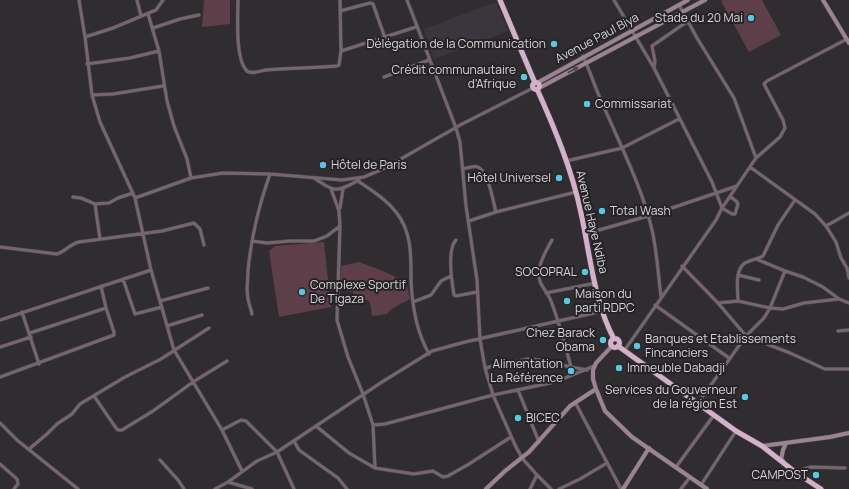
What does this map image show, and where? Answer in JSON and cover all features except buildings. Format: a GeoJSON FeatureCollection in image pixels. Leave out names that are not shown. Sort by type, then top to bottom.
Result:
{"type":"FeatureCollection","features":[{"type":"Feature","properties":{"kind":"highway","name":"Avenue Haye Ndiba"},"geometry":{"type":"LineString","coordinates":[[500,0],[566,161],[576,192],[602,311],[614,339]]}},
{"type":"Feature","properties":{"kind":"highway"},"geometry":{"type":"LineString","coordinates":[[618,346],[618,340],[614,339],[611,343],[614,348],[618,346],[624,350],[736,432],[762,446],[783,461],[795,472],[821,489]]}},
{"type":"Feature","properties":{"kind":"street"},"geometry":{"type":"LineString","coordinates":[[79,0],[92,95],[100,122],[135,198],[151,270],[174,350],[222,430],[242,471]]}},
{"type":"Feature","properties":{"kind":"street"},"geometry":{"type":"LineString","coordinates":[[137,0],[141,16]]}},
{"type":"Feature","properties":{"kind":"street"},"geometry":{"type":"LineString","coordinates":[[85,38],[148,14],[156,10],[163,0]]}},
{"type":"Feature","properties":{"kind":"street"},"geometry":{"type":"LineString","coordinates":[[238,0],[239,48],[244,67],[248,72],[337,66],[340,64],[340,0]]}},
{"type":"Feature","properties":{"kind":"street"},"geometry":{"type":"LineString","coordinates":[[407,0],[460,142],[477,280],[480,338],[485,368],[493,395],[511,437],[522,458],[551,489]]}},
{"type":"Feature","properties":{"kind":"street"},"geometry":{"type":"LineString","coordinates":[[614,0],[654,68],[716,192],[722,208],[734,214],[738,204],[730,196]]}},
{"type":"Feature","properties":{"kind":"street","name":"Avenue Paul Biya"},"geometry":{"type":"LineString","coordinates":[[536,86],[583,56],[688,0]]}},
{"type":"Feature","properties":{"kind":"street"},"geometry":{"type":"LineString","coordinates":[[331,189],[343,188],[385,168],[456,128],[536,86],[586,63],[705,0]]}},
{"type":"Feature","properties":{"kind":"street"},"geometry":{"type":"LineString","coordinates":[[624,350],[716,220],[722,208],[756,158],[780,137],[785,128],[783,120],[764,84],[767,81],[848,41],[824,1]]}},
{"type":"Feature","properties":{"kind":"street"},"geometry":{"type":"LineString","coordinates":[[340,11],[370,3],[373,4],[384,38]]}},
{"type":"Feature","properties":{"kind":"street"},"geometry":{"type":"LineString","coordinates":[[679,5],[734,98],[756,158]]}},
{"type":"Feature","properties":{"kind":"street"},"geometry":{"type":"LineString","coordinates":[[148,14],[159,52],[164,86],[174,126],[187,159],[191,178]]}},
{"type":"Feature","properties":{"kind":"street"},"geometry":{"type":"LineString","coordinates":[[153,28],[180,19],[199,15]]}},
{"type":"Feature","properties":{"kind":"street"},"geometry":{"type":"LineString","coordinates":[[654,68],[655,61],[652,46],[688,21]]}},
{"type":"Feature","properties":{"kind":"street"},"geometry":{"type":"LineString","coordinates":[[341,51],[416,27]]}},
{"type":"Feature","properties":{"kind":"street"},"geometry":{"type":"LineString","coordinates":[[87,64],[123,60],[159,52]]}},
{"type":"Feature","properties":{"kind":"street"},"geometry":{"type":"LineString","coordinates":[[583,56],[622,148],[648,216],[657,257],[661,296]]}},
{"type":"Feature","properties":{"kind":"street"},"geometry":{"type":"LineString","coordinates":[[384,77],[429,60]]}},
{"type":"Feature","properties":{"kind":"street"},"geometry":{"type":"LineString","coordinates":[[92,95],[128,92],[164,86]]}},
{"type":"Feature","properties":{"kind":"street"},"geometry":{"type":"LineString","coordinates":[[566,161],[622,148],[679,119]]}},
{"type":"Feature","properties":{"kind":"street"},"geometry":{"type":"LineString","coordinates":[[463,169],[474,166],[481,169],[491,192],[496,212]]}},
{"type":"Feature","properties":{"kind":"street"},"geometry":{"type":"LineString","coordinates":[[750,167],[815,214],[826,226],[836,242],[841,258],[848,268],[849,278]]}},
{"type":"Feature","properties":{"kind":"street"},"geometry":{"type":"LineString","coordinates":[[135,198],[191,178],[223,173],[270,174],[342,180],[364,177]]}},
{"type":"Feature","properties":{"kind":"street"},"geometry":{"type":"LineString","coordinates":[[252,314],[247,289],[252,242],[263,194],[270,174]]}},
{"type":"Feature","properties":{"kind":"street"},"geometry":{"type":"LineString","coordinates":[[314,177],[331,189],[339,211]]}},
{"type":"Feature","properties":{"kind":"street"},"geometry":{"type":"LineString","coordinates":[[358,181],[378,195],[396,212],[403,224],[409,240],[412,258],[413,302],[419,333],[428,354]]}},
{"type":"Feature","properties":{"kind":"street"},"geometry":{"type":"LineString","coordinates":[[585,234],[648,216],[737,186]]}},
{"type":"Feature","properties":{"kind":"street"},"geometry":{"type":"LineString","coordinates":[[343,188],[339,211],[340,226],[337,320],[348,357],[363,394],[373,425],[375,468]]}},
{"type":"Feature","properties":{"kind":"street"},"geometry":{"type":"LineString","coordinates":[[469,221],[496,212],[576,192]]}},
{"type":"Feature","properties":{"kind":"street"},"geometry":{"type":"LineString","coordinates":[[73,197],[89,200],[95,204],[109,203],[133,193]]}},
{"type":"Feature","properties":{"kind":"street"},"geometry":{"type":"LineString","coordinates":[[738,301],[738,275],[742,266],[745,263],[763,256],[778,225],[795,200]]}},
{"type":"Feature","properties":{"kind":"street"},"geometry":{"type":"LineString","coordinates":[[95,204],[100,238]]}},
{"type":"Feature","properties":{"kind":"street"},"geometry":{"type":"LineString","coordinates":[[826,226],[849,212]]}},
{"type":"Feature","properties":{"kind":"street"},"geometry":{"type":"LineString","coordinates":[[0,247],[58,254],[64,252],[72,244],[100,238],[174,229],[191,223],[194,223],[200,229],[204,245]]}},
{"type":"Feature","properties":{"kind":"street"},"geometry":{"type":"LineString","coordinates":[[252,242],[267,243],[314,241],[327,236],[340,226]]}},
{"type":"Feature","properties":{"kind":"street"},"geometry":{"type":"LineString","coordinates":[[456,240],[452,246],[451,276],[455,296],[477,292]]}},
{"type":"Feature","properties":{"kind":"street"},"geometry":{"type":"LineString","coordinates":[[552,240],[541,263],[539,280],[552,302],[571,366]]}},
{"type":"Feature","properties":{"kind":"street"},"geometry":{"type":"LineString","coordinates":[[756,259],[803,277],[823,287],[839,299],[849,303]]}},
{"type":"Feature","properties":{"kind":"street"},"geometry":{"type":"LineString","coordinates":[[682,266],[718,303],[746,336],[790,353],[825,369],[849,369]]}},
{"type":"Feature","properties":{"kind":"street"},"geometry":{"type":"LineString","coordinates":[[0,320],[151,270]]}},
{"type":"Feature","properties":{"kind":"street"},"geometry":{"type":"LineString","coordinates":[[698,403],[746,336],[764,318],[770,308],[785,271]]}},
{"type":"Feature","properties":{"kind":"street"},"geometry":{"type":"LineString","coordinates":[[738,275],[758,280]]}},
{"type":"Feature","properties":{"kind":"street"},"geometry":{"type":"LineString","coordinates":[[413,302],[431,295],[441,281],[451,276]]}},
{"type":"Feature","properties":{"kind":"street"},"geometry":{"type":"LineString","coordinates":[[123,279],[135,314],[162,307]]}},
{"type":"Feature","properties":{"kind":"street"},"geometry":{"type":"LineString","coordinates":[[546,294],[596,284]]}},
{"type":"Feature","properties":{"kind":"street"},"geometry":{"type":"LineString","coordinates":[[0,377],[39,364],[114,335],[101,286]]}},
{"type":"Feature","properties":{"kind":"street"},"geometry":{"type":"LineString","coordinates":[[160,301],[208,288]]}},
{"type":"Feature","properties":{"kind":"street"},"geometry":{"type":"LineString","coordinates":[[718,303],[738,301],[770,308],[783,309],[804,303],[839,299]]}},
{"type":"Feature","properties":{"kind":"street"},"geometry":{"type":"LineString","coordinates":[[655,305],[729,358]]}},
{"type":"Feature","properties":{"kind":"street"},"geometry":{"type":"LineString","coordinates":[[30,333],[106,308]]}},
{"type":"Feature","properties":{"kind":"street"},"geometry":{"type":"LineString","coordinates":[[215,489],[257,462],[277,452],[363,394],[428,354],[480,338],[602,311]]}},
{"type":"Feature","properties":{"kind":"street"},"geometry":{"type":"LineString","coordinates":[[22,312],[39,364]]}},
{"type":"Feature","properties":{"kind":"street"},"geometry":{"type":"LineString","coordinates":[[167,326],[202,315]]}},
{"type":"Feature","properties":{"kind":"street"},"geometry":{"type":"LineString","coordinates":[[29,449],[57,424],[72,414],[77,407],[125,377],[161,359],[209,328]]}},
{"type":"Feature","properties":{"kind":"street"},"geometry":{"type":"LineString","coordinates":[[838,331],[849,330]]}},
{"type":"Feature","properties":{"kind":"street"},"geometry":{"type":"LineString","coordinates":[[0,347],[31,337]]}},
{"type":"Feature","properties":{"kind":"street"},"geometry":{"type":"LineString","coordinates":[[373,425],[385,424],[493,395],[550,383],[587,370],[594,366],[601,356],[612,346]]}},
{"type":"Feature","properties":{"kind":"street"},"geometry":{"type":"LineString","coordinates":[[485,368],[528,359],[540,360],[587,370]]}},
{"type":"Feature","properties":{"kind":"street"},"geometry":{"type":"LineString","coordinates":[[94,396],[116,428],[118,430],[122,430],[227,361]]}},
{"type":"Feature","properties":{"kind":"street"},"geometry":{"type":"LineString","coordinates":[[594,366],[593,379],[605,411],[632,437],[650,448],[707,489]]}},
{"type":"Feature","properties":{"kind":"street"},"geometry":{"type":"LineString","coordinates":[[486,489],[539,442],[565,410],[596,389]]}},
{"type":"Feature","properties":{"kind":"street"},"geometry":{"type":"LineString","coordinates":[[518,390],[539,442]]}},
{"type":"Feature","properties":{"kind":"street"},"geometry":{"type":"LineString","coordinates":[[575,402],[622,489],[650,448]]}},
{"type":"Feature","properties":{"kind":"street"},"geometry":{"type":"LineString","coordinates":[[676,467],[714,415]]}},
{"type":"Feature","properties":{"kind":"street"},"geometry":{"type":"LineString","coordinates":[[222,430],[241,420],[246,421],[277,452],[294,489]]}},
{"type":"Feature","properties":{"kind":"street"},"geometry":{"type":"LineString","coordinates":[[0,424],[78,489]]}},
{"type":"Feature","properties":{"kind":"street"},"geometry":{"type":"LineString","coordinates":[[316,426],[349,453],[375,468],[414,474],[433,471],[446,477],[511,437]]}},
{"type":"Feature","properties":{"kind":"street"},"geometry":{"type":"LineString","coordinates":[[701,485],[736,432]]}},
{"type":"Feature","properties":{"kind":"street"},"geometry":{"type":"LineString","coordinates":[[762,446],[849,433]]}},
{"type":"Feature","properties":{"kind":"street"},"geometry":{"type":"LineString","coordinates":[[294,441],[299,450],[338,478],[347,489]]}},
{"type":"Feature","properties":{"kind":"street"},"geometry":{"type":"LineString","coordinates":[[783,461],[781,460],[781,455],[786,443]]}},
{"type":"Feature","properties":{"kind":"street"},"geometry":{"type":"LineString","coordinates":[[160,460],[184,489]]}},
{"type":"Feature","properties":{"kind":"street"},"geometry":{"type":"LineString","coordinates":[[559,489],[608,463]]}},
{"type":"Feature","properties":{"kind":"street"},"geometry":{"type":"LineString","coordinates":[[0,464],[17,480],[18,484],[14,489]]}},
{"type":"Feature","properties":{"kind":"street"},"geometry":{"type":"LineString","coordinates":[[795,472],[811,467],[845,468]]}},
{"type":"Feature","properties":{"kind":"street"},"geometry":{"type":"LineString","coordinates":[[530,489],[537,475]]}},
{"type":"Feature","properties":{"kind":"street"},"geometry":{"type":"LineString","coordinates":[[681,489],[690,477]]}},
{"type":"Feature","properties":{"kind":"street"},"geometry":{"type":"LineString","coordinates":[[228,482],[251,489]]}},
{"type":"Feature","properties":{"kind":"shaded area"},"geometry":{"type":"Polygon","coordinates":[[[204,0],[230,0],[230,24],[202,27],[204,0]]]}},
{"type":"Feature","properties":{"kind":"shaded area","name":"Stade du 20 Mai"},"geometry":{"type":"Polygon","coordinates":[[[762,0],[781,35],[749,52],[721,1],[762,0]]]}},
{"type":"Feature","properties":{"kind":"shaded area"},"geometry":{"type":"Polygon","coordinates":[[[496,2],[508,31],[434,59],[424,29],[496,2]]]}},
{"type":"Feature","properties":{"kind":"shaded area","name":"Complexe Sportif De Tigaza"},"geometry":{"type":"Polygon","coordinates":[[[324,242],[331,307],[279,317],[269,251],[275,246],[324,242]]]}},
{"type":"Feature","properties":{"kind":"shaded area"},"geometry":{"type":"Polygon","coordinates":[[[359,262],[401,280],[406,286],[410,299],[394,308],[387,314],[372,316],[370,302],[367,300],[353,301],[353,292],[342,290],[340,284],[341,266],[359,262]]]}},
{"type":"Feature","properties":{"kind":"place","name":"Stade du 20 Mai"},"geometry":{"type":"Point","coordinates":[751,18]}},
{"type":"Feature","properties":{"kind":"place","name":"Délégation de la Communication"},"geometry":{"type":"Point","coordinates":[554,44]}},
{"type":"Feature","properties":{"kind":"place","name":"Crédit communautaire d'Afrique"},"geometry":{"type":"Point","coordinates":[524,77]}},
{"type":"Feature","properties":{"kind":"place","name":"Commissariat"},"geometry":{"type":"Point","coordinates":[587,104]}},
{"type":"Feature","properties":{"kind":"place","name":"Hôtel de Paris"},"geometry":{"type":"Point","coordinates":[323,165]}},
{"type":"Feature","properties":{"kind":"place","name":"Hôtel Universel"},"geometry":{"type":"Point","coordinates":[559,178]}},
{"type":"Feature","properties":{"kind":"place","name":"Total Wash"},"geometry":{"type":"Point","coordinates":[602,211]}},
{"type":"Feature","properties":{"kind":"place","name":"SOCOPRAL"},"geometry":{"type":"Point","coordinates":[585,272]}},
{"type":"Feature","properties":{"kind":"place","name":"Complexe Sportif De Tigaza"},"geometry":{"type":"Point","coordinates":[302,292]}},
{"type":"Feature","properties":{"kind":"place","name":"Maison du parti RDPC"},"geometry":{"type":"Point","coordinates":[567,301]}},
{"type":"Feature","properties":{"kind":"place","name":"Chez Barack Obama"},"geometry":{"type":"Point","coordinates":[603,340]}},
{"type":"Feature","properties":{"kind":"place","name":"Banques et Etablissements Fincanciers"},"geometry":{"type":"Point","coordinates":[637,346]}},
{"type":"Feature","properties":{"kind":"place","name":"Immeuble Dabadji"},"geometry":{"type":"Point","coordinates":[619,368]}},
{"type":"Feature","properties":{"kind":"place","name":"Alimentation La Référence"},"geometry":{"type":"Point","coordinates":[571,371]}},
{"type":"Feature","properties":{"kind":"place","name":"Services du Gouverneur de la région Est"},"geometry":{"type":"Point","coordinates":[745,397]}},
{"type":"Feature","properties":{"kind":"place","name":"BICEC"},"geometry":{"type":"Point","coordinates":[518,418]}},
{"type":"Feature","properties":{"kind":"place","name":"CAMPOST"},"geometry":{"type":"Point","coordinates":[816,475]}}]}
